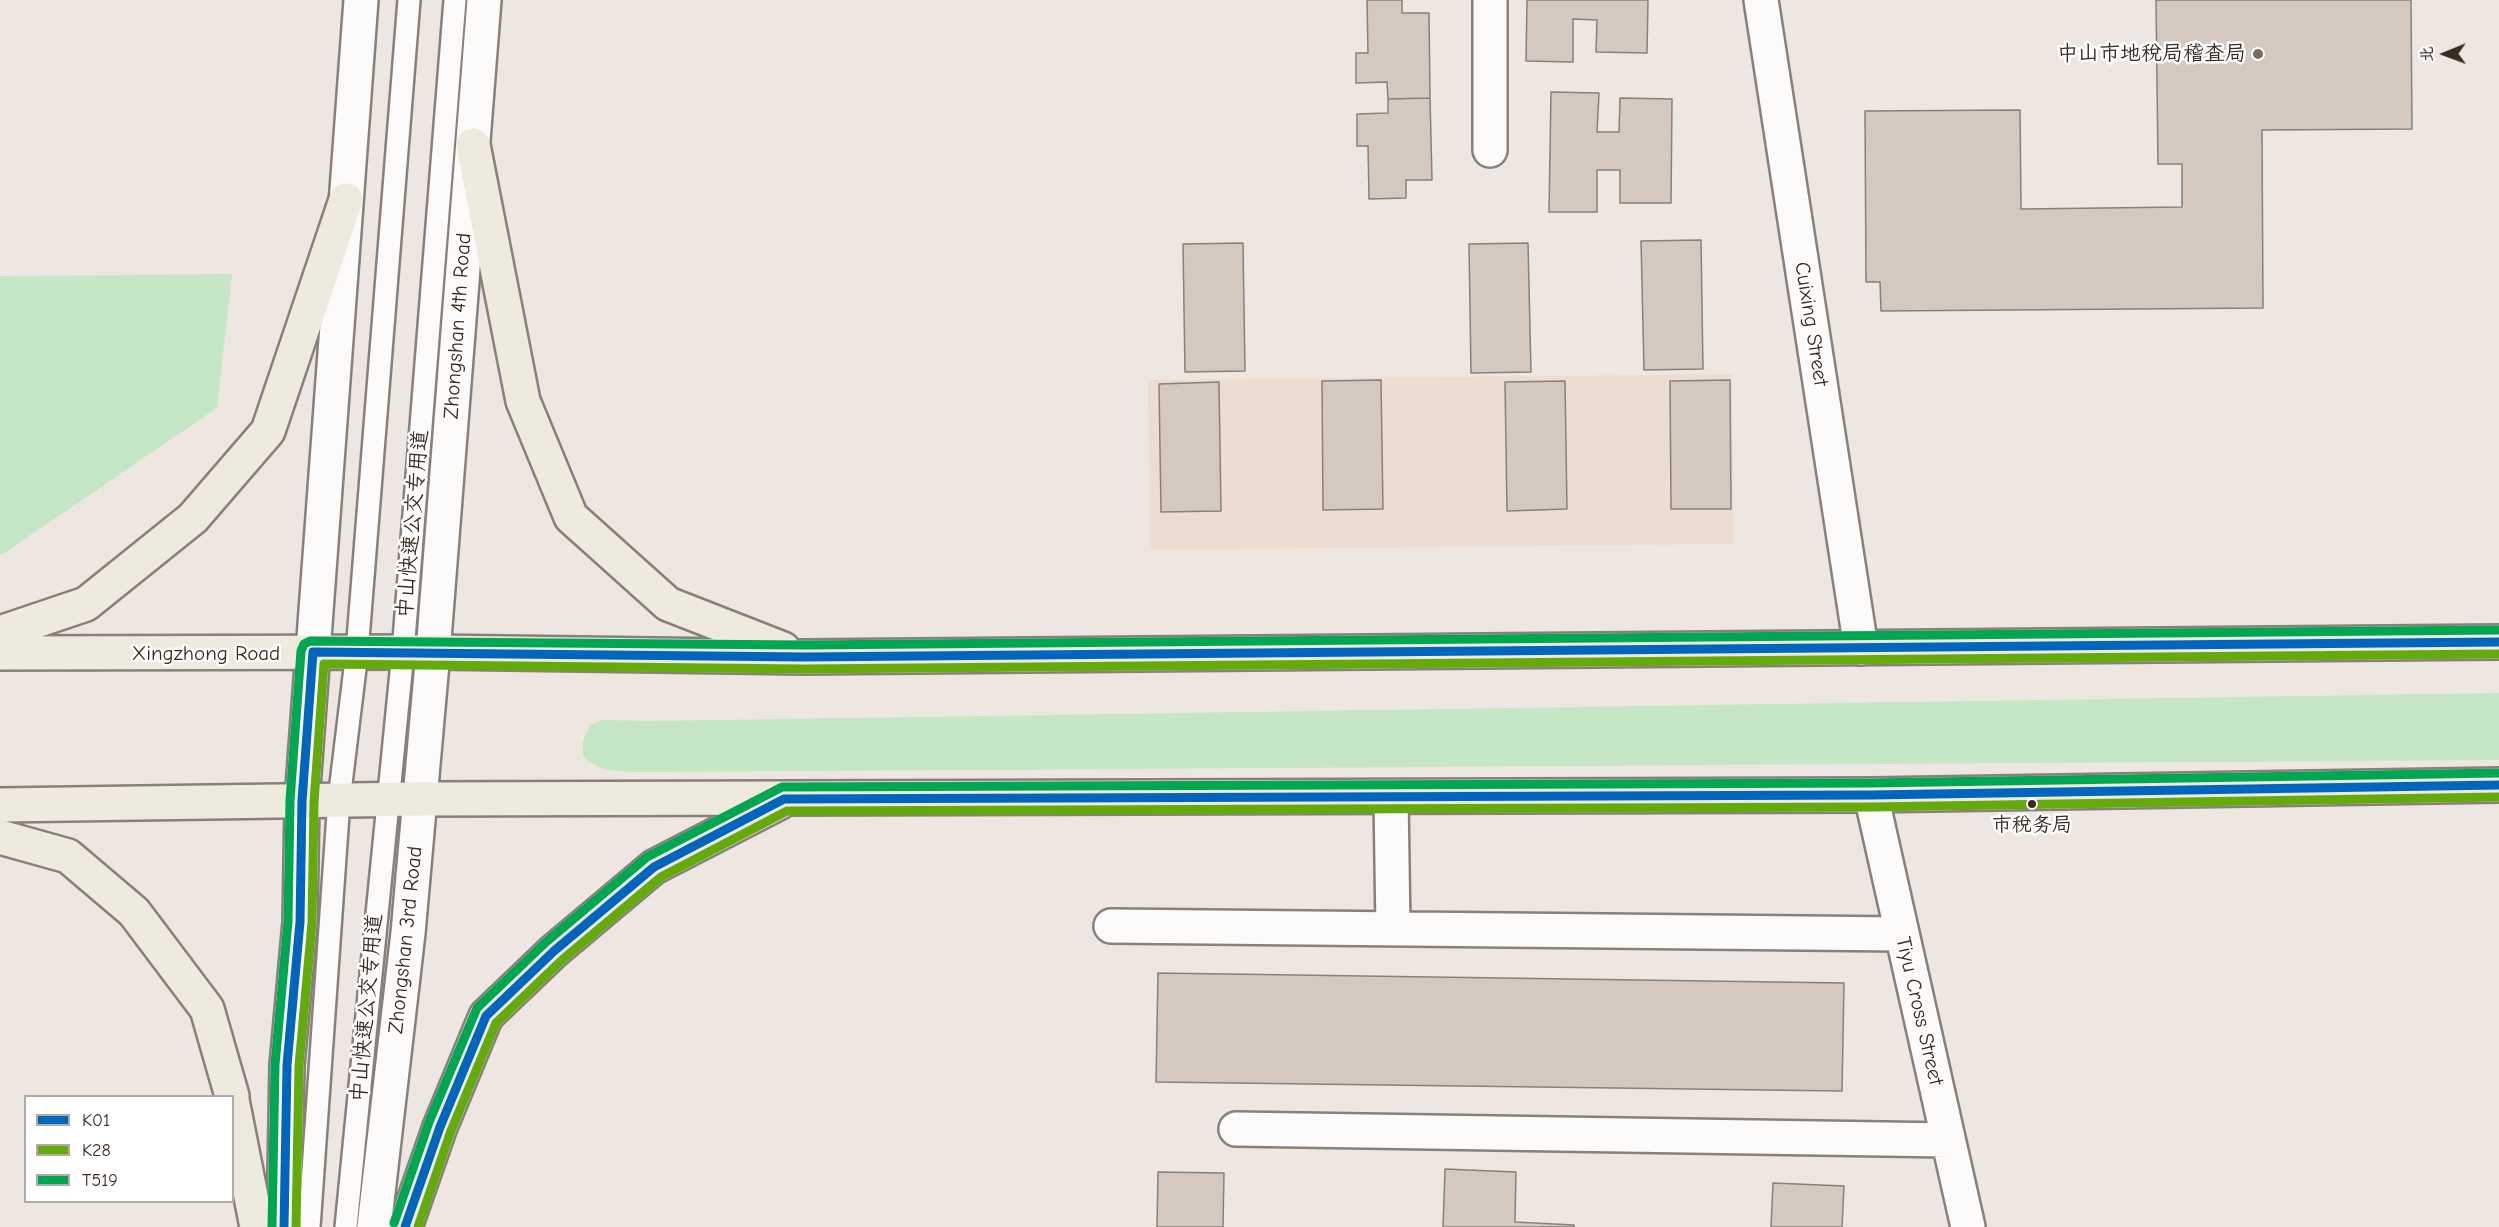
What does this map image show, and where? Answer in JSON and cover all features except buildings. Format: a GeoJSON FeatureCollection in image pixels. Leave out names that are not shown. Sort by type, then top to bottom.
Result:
{"type":"FeatureCollection","features":[{"type":"Feature","properties":{"kind":"main road"},"geometry":{"type":"LineString","coordinates":[[472,145],[523,401],[571,517],[668,604],[804,657]]}},
{"type":"Feature","properties":{"kind":"main road"},"geometry":{"type":"LineString","coordinates":[[0,633],[86,604],[193,518],[268,431],[346,200]]}},
{"type":"Feature","properties":{"kind":"main road","name":"Xingzhong Road"},"geometry":{"type":"LineString","coordinates":[[0,653],[418,652],[804,657],[2499,642]]}},
{"type":"Feature","properties":{"kind":"main road"},"geometry":{"type":"LineString","coordinates":[[0,805],[387,799],[784,800],[1871,795],[2499,785]]}},
{"type":"Feature","properties":{"kind":"main road"},"geometry":{"type":"LineString","coordinates":[[405,1227],[440,1127],[486,1016],[554,951],[654,867],[784,800]]}},
{"type":"Feature","properties":{"kind":"main road"},"geometry":{"type":"LineString","coordinates":[[0,837],[68,856],[134,912],[207,1008],[231,1095]]}},
{"type":"Feature","properties":{"kind":"main road"},"geometry":{"type":"LineString","coordinates":[[234,1108],[257,1227]]}},
{"type":"Feature","properties":{"kind":"street"},"geometry":{"type":"LineString","coordinates":[[284,1227],[287,1065],[300,922],[302,801],[361,0]]}},
{"type":"Feature","properties":{"kind":"street","name":"Zhongshan 4th Road"},"geometry":{"type":"LineString","coordinates":[[418,652],[472,145],[484,0]]}},
{"type":"Feature","properties":{"kind":"street"},"geometry":{"type":"LineString","coordinates":[[1490,0],[1490,150]]}},
{"type":"Feature","properties":{"kind":"street","name":"Cuixing Street"},"geometry":{"type":"LineString","coordinates":[[1761,0],[1861,648]]}},
{"type":"Feature","properties":{"kind":"street","name":"Zhongshan 3rd Road"},"geometry":{"type":"LineString","coordinates":[[374,1227],[408,933],[419,799],[418,652]]}},
{"type":"Feature","properties":{"kind":"street","name":"Tiyu Cross Street"},"geometry":{"type":"LineString","coordinates":[[1871,795],[1968,1227]]}},
{"type":"Feature","properties":{"kind":"street"},"geometry":{"type":"LineString","coordinates":[[1391,797],[1393,929]]}},
{"type":"Feature","properties":{"kind":"street"},"geometry":{"type":"LineString","coordinates":[[1111,926],[1902,933]]}},
{"type":"Feature","properties":{"kind":"street"},"geometry":{"type":"LineString","coordinates":[[1236,1129],[1948,1140]]}},
{"type":"Feature","properties":{"kind":"lane","name":"中山快速公交专用道"},"geometry":{"type":"LineString","coordinates":[[309,1227],[339,800],[357,652],[409,0]]}},
{"type":"Feature","properties":{"kind":"lane","name":"中山快速公交专用道"},"geometry":{"type":"LineString","coordinates":[[346,1227],[387,799],[418,652],[455,0]]}},
{"type":"Feature","properties":{"kind":"shaded area"},"geometry":{"type":"Polygon","coordinates":[[[1732,374],[1734,544],[1150,550],[1148,380],[1732,374]]]}},
{"type":"Feature","properties":{"kind":"green space"},"geometry":{"type":"Polygon","coordinates":[[[232,274],[217,408],[0,554],[0,276],[232,274]]]}},
{"type":"Feature","properties":{"kind":"green space"},"geometry":{"type":"Polygon","coordinates":[[[2499,693],[2499,760],[621,772],[601,768],[583,757],[583,741],[590,725],[602,720],[2499,693]]]}},
{"type":"Feature","properties":{"kind":"transit line","name":"T519"},"geometry":{"type":"LineString","coordinates":[[272,1227],[275,1065],[288,921],[290,800],[301,651],[304,644],[310,641],[804,645],[2499,630]]}},
{"type":"Feature","properties":{"kind":"transit line","name":"K01"},"geometry":{"type":"LineString","coordinates":[[284,1227],[287,1065],[300,922],[302,801],[313,652],[804,657],[2499,642]]}},
{"type":"Feature","properties":{"kind":"transit line","name":"K28"},"geometry":{"type":"LineString","coordinates":[[296,1227],[299,1066],[312,923],[314,802],[324,664],[804,669],[2499,654]]}},
{"type":"Feature","properties":{"kind":"transit line","name":"T519"},"geometry":{"type":"LineString","coordinates":[[394,1223],[429,1122],[477,1008],[546,942],[647,857],[782,787],[1871,783],[2499,773]]}},
{"type":"Feature","properties":{"kind":"transit line","name":"K01"},"geometry":{"type":"LineString","coordinates":[[405,1227],[440,1127],[486,1016],[554,951],[654,867],[784,799],[1871,795],[2499,785]]}},
{"type":"Feature","properties":{"kind":"transit line","name":"K28"},"geometry":{"type":"LineString","coordinates":[[418,1227],[451,1131],[496,1023],[562,960],[661,877],[787,811],[1871,807],[2499,797]]}},
{"type":"Feature","properties":{"kind":"place","name":"中山市地税局稽查局"},"geometry":{"type":"Point","coordinates":[2258,54]}},
{"type":"Feature","properties":{"kind":"place","name":"市税务局"},"geometry":{"type":"Point","coordinates":[2032,804]}}]}
